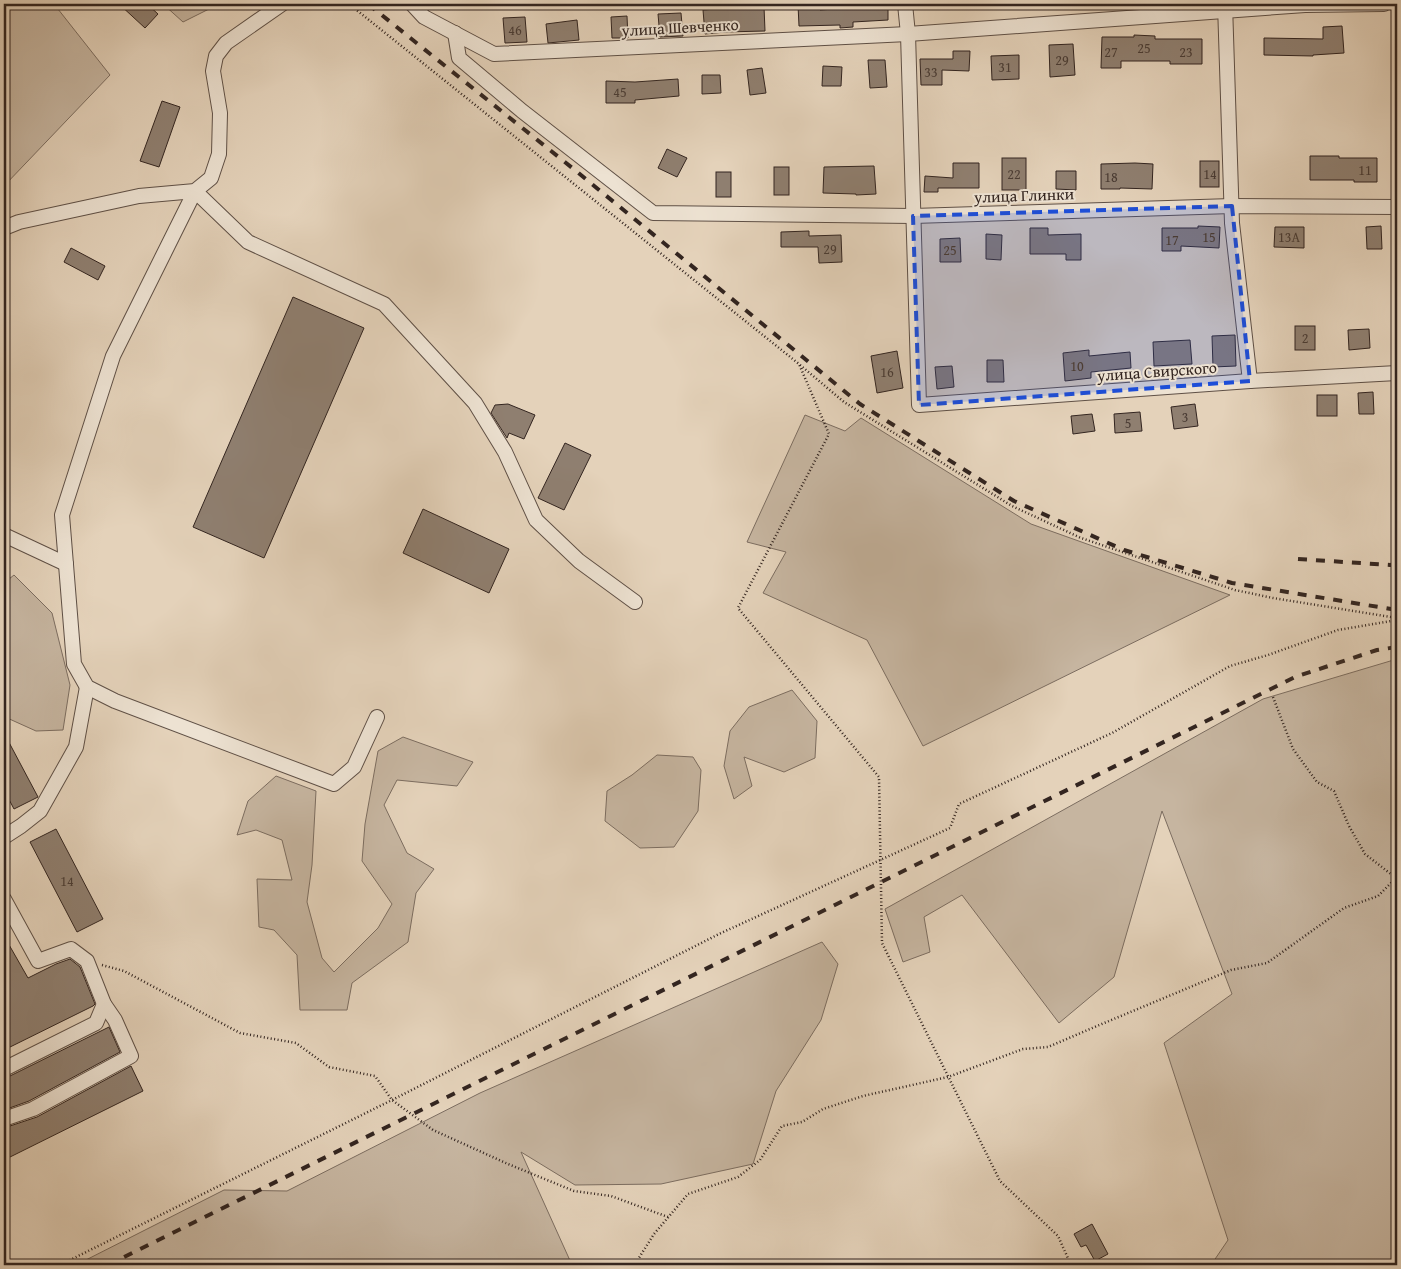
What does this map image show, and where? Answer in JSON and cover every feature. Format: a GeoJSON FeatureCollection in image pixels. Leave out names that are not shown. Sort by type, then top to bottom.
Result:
{"type":"FeatureCollection","features":[{"type":"Feature","properties":{"kind":"street"},"geometry":{"type":"LineString","coordinates":[[282,4],[226,43],[216,56],[213,71],[220,113],[219,154],[211,178],[195,191],[113,356],[62,515],[74,664],[87,687],[115,701],[334,784],[354,767],[377,717]]}},
{"type":"Feature","properties":{"kind":"street","name":"улица Шевченко"},"geometry":{"type":"LineString","coordinates":[[412,4],[424,17],[494,54],[908,34],[1225,7],[1384,4]]}},
{"type":"Feature","properties":{"kind":"street"},"geometry":{"type":"LineString","coordinates":[[905,4],[908,34],[913,216]]}},
{"type":"Feature","properties":{"kind":"street"},"geometry":{"type":"LineString","coordinates":[[1225,7],[1232,224],[1250,381]]}},
{"type":"Feature","properties":{"kind":"street","name":"улица Глинки"},"geometry":{"type":"LineString","coordinates":[[455,33],[459,58],[522,111],[653,213],[913,216],[1232,206],[1397,207]]}},
{"type":"Feature","properties":{"kind":"street"},"geometry":{"type":"LineString","coordinates":[[4,228],[19,222],[139,196],[195,191],[248,242],[384,304],[475,403],[505,452],[536,520],[579,561],[635,602]]}},
{"type":"Feature","properties":{"kind":"street","name":"улица Свирского"},"geometry":{"type":"LineString","coordinates":[[913,216],[919,405],[1250,381],[1397,373]]}},
{"type":"Feature","properties":{"kind":"street"},"geometry":{"type":"LineString","coordinates":[[4,535],[66,564]]}},
{"type":"Feature","properties":{"kind":"street"},"geometry":{"type":"LineString","coordinates":[[4,837],[40,811],[76,747],[87,687]]}},
{"type":"Feature","properties":{"kind":"street"},"geometry":{"type":"LineString","coordinates":[[4,899],[38,961],[72,949],[87,961],[104,1004],[115,1020],[131,1056],[33,1109],[4,1119]]}},
{"type":"Feature","properties":{"kind":"street"},"geometry":{"type":"LineString","coordinates":[[4,1069],[96,1023],[104,1004]]}},
{"type":"Feature","properties":{"kind":"path"},"geometry":{"type":"LineString","coordinates":[[349,4],[844,402],[1012,506],[1081,538],[1235,590],[1397,619]]}},
{"type":"Feature","properties":{"kind":"path"},"geometry":{"type":"LineString","coordinates":[[799,364],[829,434],[738,608],[879,777],[882,943],[1000,1181],[1058,1236],[1071,1265]]}},
{"type":"Feature","properties":{"kind":"path"},"geometry":{"type":"LineString","coordinates":[[60,1265],[392,1100],[719,934],[950,828],[959,804],[1112,733],[1230,666],[1268,655],[1338,630],[1397,619]]}},
{"type":"Feature","properties":{"kind":"path"},"geometry":{"type":"LineString","coordinates":[[632,1265],[637,1261],[654,1234],[688,1194],[738,1177],[760,1160],[782,1126],[802,1122],[823,1109],[863,1096],[948,1077],[1022,1049],[1048,1048],[1231,970],[1267,963],[1344,908],[1378,896],[1397,878],[1365,854],[1349,826],[1334,792],[1317,782],[1292,749],[1273,697]]}},
{"type":"Feature","properties":{"kind":"path"},"geometry":{"type":"LineString","coordinates":[[87,961],[124,971],[240,1033],[296,1043],[329,1067],[375,1076],[392,1100],[432,1130],[508,1164],[574,1191],[611,1196],[668,1217]]}},
{"type":"Feature","properties":{"kind":"highlighted area"},"geometry":{"type":"Polygon","coordinates":[[[1232,206],[1250,381],[919,405],[913,216],[1232,206]]]}},
{"type":"Feature","properties":{"kind":"shaded area"},"geometry":{"type":"Polygon","coordinates":[[[4,4],[54,4],[110,75],[4,186],[4,4]]]}},
{"type":"Feature","properties":{"kind":"shaded area"},"geometry":{"type":"Polygon","coordinates":[[[163,4],[219,4],[183,22],[163,4]]]}},
{"type":"Feature","properties":{"kind":"shaded area"},"geometry":{"type":"Polygon","coordinates":[[[805,415],[845,431],[861,418],[1031,524],[1230,595],[923,746],[867,640],[763,593],[786,552],[747,542],[805,415]]]}},
{"type":"Feature","properties":{"kind":"shaded area"},"geometry":{"type":"Polygon","coordinates":[[[14,575],[52,613],[70,685],[63,730],[36,731],[4,715],[4,583],[14,575]]]}},
{"type":"Feature","properties":{"kind":"shaded area"},"geometry":{"type":"Polygon","coordinates":[[[1397,659],[1397,1265],[1211,1265],[1228,1240],[1164,1043],[1232,994],[1162,811],[1114,977],[1059,1023],[962,895],[924,917],[930,952],[903,962],[885,909],[1263,699],[1397,659]]]}},
{"type":"Feature","properties":{"kind":"shaded area"},"geometry":{"type":"Polygon","coordinates":[[[792,690],[817,721],[815,758],[784,772],[744,757],[752,786],[734,799],[724,766],[730,731],[749,707],[792,690]]]}},
{"type":"Feature","properties":{"kind":"shaded area"},"geometry":{"type":"Polygon","coordinates":[[[403,737],[473,762],[457,786],[397,780],[384,805],[407,853],[434,869],[416,893],[408,942],[352,983],[347,1010],[300,1010],[297,955],[274,930],[259,927],[257,879],[292,880],[282,840],[256,830],[237,835],[248,801],[276,776],[316,791],[312,865],[307,902],[322,958],[334,972],[378,928],[392,904],[362,861],[365,824],[378,751],[403,737]]]}},
{"type":"Feature","properties":{"kind":"shaded area"},"geometry":{"type":"Polygon","coordinates":[[[657,755],[693,757],[701,770],[698,811],[674,847],[640,848],[605,821],[607,791],[632,775],[657,755]]]}},
{"type":"Feature","properties":{"kind":"shaded area"},"geometry":{"type":"Polygon","coordinates":[[[822,942],[838,964],[821,1020],[776,1091],[753,1164],[661,1184],[575,1185],[521,1152],[572,1265],[76,1265],[224,1190],[287,1191],[480,1093],[822,942]]]}},
{"type":"Feature","properties":{"kind":"building"},"geometry":{"type":"Polygon","coordinates":[[[119,4],[147,4],[158,14],[145,28],[119,4]]]}},
{"type":"Feature","properties":{"kind":"building"},"geometry":{"type":"Polygon","coordinates":[[[820,4],[820,10],[865,7],[865,4],[888,4],[888,20],[853,22],[853,27],[840,28],[840,25],[799,26],[798,5],[820,4]]]}},
{"type":"Feature","properties":{"kind":"building"},"geometry":{"type":"Polygon","coordinates":[[[764,7],[765,31],[705,34],[703,10],[764,7]]]}},
{"type":"Feature","properties":{"kind":"building"},"geometry":{"type":"Polygon","coordinates":[[[681,13],[683,36],[660,37],[658,14],[681,13]]]}},
{"type":"Feature","properties":{"kind":"building"},"geometry":{"type":"Polygon","coordinates":[[[627,16],[628,38],[612,38],[611,17],[627,16]]]}},
{"type":"Feature","properties":{"kind":"building"},"geometry":{"type":"Polygon","coordinates":[[[525,17],[527,42],[505,43],[503,18],[525,17]]]}},
{"type":"Feature","properties":{"kind":"building"},"geometry":{"type":"Polygon","coordinates":[[[577,20],[579,40],[548,43],[546,24],[577,20]]]}},
{"type":"Feature","properties":{"kind":"building"},"geometry":{"type":"Polygon","coordinates":[[[1342,26],[1344,53],[1313,56],[1264,55],[1264,38],[1323,39],[1323,27],[1342,26]]]}},
{"type":"Feature","properties":{"kind":"building"},"geometry":{"type":"Polygon","coordinates":[[[1134,35],[1155,36],[1155,39],[1202,39],[1202,64],[1170,64],[1170,61],[1121,61],[1121,68],[1101,68],[1102,37],[1134,37],[1134,35]]]}},
{"type":"Feature","properties":{"kind":"building"},"geometry":{"type":"Polygon","coordinates":[[[1073,44],[1075,75],[1050,77],[1049,45],[1073,44]]]}},
{"type":"Feature","properties":{"kind":"building"},"geometry":{"type":"Polygon","coordinates":[[[953,51],[970,51],[969,71],[942,70],[942,85],[921,85],[920,59],[953,59],[953,51]]]}},
{"type":"Feature","properties":{"kind":"building"},"geometry":{"type":"Polygon","coordinates":[[[1019,55],[1019,79],[992,80],[991,56],[1019,55]]]}},
{"type":"Feature","properties":{"kind":"building"},"geometry":{"type":"Polygon","coordinates":[[[868,60],[885,60],[887,87],[870,88],[868,60]]]}},
{"type":"Feature","properties":{"kind":"building"},"geometry":{"type":"Polygon","coordinates":[[[823,66],[842,67],[841,86],[822,86],[823,66]]]}},
{"type":"Feature","properties":{"kind":"building"},"geometry":{"type":"Polygon","coordinates":[[[762,68],[766,93],[750,95],[747,70],[762,68]]]}},
{"type":"Feature","properties":{"kind":"building"},"geometry":{"type":"Polygon","coordinates":[[[702,75],[720,75],[721,93],[702,94],[702,75]]]}},
{"type":"Feature","properties":{"kind":"building"},"geometry":{"type":"Polygon","coordinates":[[[678,79],[679,96],[635,100],[635,103],[606,103],[606,81],[635,82],[678,79]]]}},
{"type":"Feature","properties":{"kind":"building"},"geometry":{"type":"Polygon","coordinates":[[[162,101],[180,107],[159,167],[140,161],[162,101]]]}},
{"type":"Feature","properties":{"kind":"building"},"geometry":{"type":"Polygon","coordinates":[[[667,149],[687,158],[677,177],[658,168],[667,149]]]}},
{"type":"Feature","properties":{"kind":"building"},"geometry":{"type":"Polygon","coordinates":[[[1310,156],[1377,158],[1377,182],[1310,180],[1310,156]]]}},
{"type":"Feature","properties":{"kind":"building"},"geometry":{"type":"Polygon","coordinates":[[[1002,158],[1026,158],[1026,190],[1002,190],[1002,158]]]}},
{"type":"Feature","properties":{"kind":"building"},"geometry":{"type":"Polygon","coordinates":[[[1200,161],[1219,161],[1219,187],[1200,187],[1200,161]]]}},
{"type":"Feature","properties":{"kind":"building"},"geometry":{"type":"Polygon","coordinates":[[[953,163],[979,163],[979,188],[938,188],[938,192],[924,192],[925,176],[953,178],[953,163]]]}},
{"type":"Feature","properties":{"kind":"building"},"geometry":{"type":"Polygon","coordinates":[[[1101,164],[1153,164],[1152,189],[1101,189],[1101,164]]]}},
{"type":"Feature","properties":{"kind":"building"},"geometry":{"type":"Polygon","coordinates":[[[874,166],[876,194],[823,193],[824,167],[874,166]]]}},
{"type":"Feature","properties":{"kind":"building"},"geometry":{"type":"Polygon","coordinates":[[[774,167],[789,167],[789,195],[774,195],[774,167]]]}},
{"type":"Feature","properties":{"kind":"building"},"geometry":{"type":"Polygon","coordinates":[[[1056,171],[1076,171],[1076,190],[1056,189],[1056,171]]]}},
{"type":"Feature","properties":{"kind":"building"},"geometry":{"type":"Polygon","coordinates":[[[716,172],[731,172],[731,197],[716,197],[716,172]]]}},
{"type":"Feature","properties":{"kind":"building"},"geometry":{"type":"Polygon","coordinates":[[[1198,226],[1220,227],[1219,248],[1181,246],[1181,251],[1162,251],[1162,228],[1198,228],[1198,226]]]}},
{"type":"Feature","properties":{"kind":"building"},"geometry":{"type":"Polygon","coordinates":[[[1381,226],[1382,249],[1367,249],[1366,227],[1381,226]]]}},
{"type":"Feature","properties":{"kind":"building"},"geometry":{"type":"Polygon","coordinates":[[[1275,227],[1304,227],[1304,248],[1274,247],[1275,227]]]}},
{"type":"Feature","properties":{"kind":"building"},"geometry":{"type":"Polygon","coordinates":[[[1030,228],[1048,228],[1048,235],[1081,234],[1081,260],[1066,260],[1066,254],[1030,254],[1030,228]]]}},
{"type":"Feature","properties":{"kind":"building"},"geometry":{"type":"Polygon","coordinates":[[[809,231],[809,236],[841,235],[842,262],[819,263],[818,247],[781,247],[781,232],[809,231]]]}},
{"type":"Feature","properties":{"kind":"building"},"geometry":{"type":"Polygon","coordinates":[[[986,234],[1002,235],[1001,260],[986,259],[986,234]]]}},
{"type":"Feature","properties":{"kind":"building"},"geometry":{"type":"Polygon","coordinates":[[[960,238],[961,262],[940,262],[940,239],[960,238]]]}},
{"type":"Feature","properties":{"kind":"building"},"geometry":{"type":"Polygon","coordinates":[[[71,248],[105,266],[98,280],[64,262],[71,248]]]}},
{"type":"Feature","properties":{"kind":"building"},"geometry":{"type":"Polygon","coordinates":[[[293,297],[364,328],[264,558],[193,527],[293,297]]]}},
{"type":"Feature","properties":{"kind":"building"},"geometry":{"type":"Polygon","coordinates":[[[1295,326],[1315,326],[1315,350],[1295,350],[1295,326]]]}},
{"type":"Feature","properties":{"kind":"building"},"geometry":{"type":"Polygon","coordinates":[[[1369,329],[1370,348],[1349,350],[1348,330],[1369,329]]]}},
{"type":"Feature","properties":{"kind":"building"},"geometry":{"type":"Polygon","coordinates":[[[1235,335],[1236,366],[1213,367],[1212,336],[1235,335]]]}},
{"type":"Feature","properties":{"kind":"building"},"geometry":{"type":"Polygon","coordinates":[[[1190,340],[1192,364],[1154,366],[1153,342],[1190,340]]]}},
{"type":"Feature","properties":{"kind":"building"},"geometry":{"type":"Polygon","coordinates":[[[1089,350],[1089,356],[1130,352],[1131,368],[1091,372],[1091,378],[1065,381],[1063,353],[1089,350]]]}},
{"type":"Feature","properties":{"kind":"building"},"geometry":{"type":"Polygon","coordinates":[[[897,351],[903,388],[877,393],[871,356],[897,351]]]}},
{"type":"Feature","properties":{"kind":"building"},"geometry":{"type":"Polygon","coordinates":[[[987,360],[1003,360],[1004,382],[987,382],[987,360]]]}},
{"type":"Feature","properties":{"kind":"building"},"geometry":{"type":"Polygon","coordinates":[[[952,366],[954,387],[937,389],[935,367],[952,366]]]}},
{"type":"Feature","properties":{"kind":"building"},"geometry":{"type":"Polygon","coordinates":[[[1373,392],[1374,414],[1359,414],[1358,393],[1373,392]]]}},
{"type":"Feature","properties":{"kind":"building"},"geometry":{"type":"Polygon","coordinates":[[[1317,395],[1337,395],[1337,416],[1317,416],[1317,395]]]}},
{"type":"Feature","properties":{"kind":"building"},"geometry":{"type":"Polygon","coordinates":[[[508,404],[535,415],[524,439],[509,433],[507,438],[491,413],[495,405],[508,404]]]}},
{"type":"Feature","properties":{"kind":"building"},"geometry":{"type":"Polygon","coordinates":[[[1195,404],[1198,426],[1174,429],[1171,407],[1195,404]]]}},
{"type":"Feature","properties":{"kind":"building"},"geometry":{"type":"Polygon","coordinates":[[[1140,412],[1142,431],[1115,433],[1114,414],[1140,412]]]}},
{"type":"Feature","properties":{"kind":"building"},"geometry":{"type":"Polygon","coordinates":[[[1092,414],[1095,431],[1073,434],[1071,416],[1092,414]]]}},
{"type":"Feature","properties":{"kind":"building"},"geometry":{"type":"Polygon","coordinates":[[[565,443],[591,455],[564,510],[538,498],[565,443]]]}},
{"type":"Feature","properties":{"kind":"building"},"geometry":{"type":"Polygon","coordinates":[[[423,509],[509,549],[489,593],[403,553],[423,509]]]}},
{"type":"Feature","properties":{"kind":"building"},"geometry":{"type":"Polygon","coordinates":[[[4,733],[38,797],[14,809],[4,790],[4,733]]]}},
{"type":"Feature","properties":{"kind":"building"},"geometry":{"type":"Polygon","coordinates":[[[56,829],[103,919],[77,932],[30,842],[56,829]]]}},
{"type":"Feature","properties":{"kind":"building"},"geometry":{"type":"Polygon","coordinates":[[[4,936],[28,978],[70,959],[80,967],[95,1004],[4,1050],[4,936]]]}},
{"type":"Feature","properties":{"kind":"building"},"geometry":{"type":"Polygon","coordinates":[[[109,1027],[120,1052],[29,1101],[4,1110],[4,1078],[109,1027]]]}},
{"type":"Feature","properties":{"kind":"building"},"geometry":{"type":"Polygon","coordinates":[[[131,1066],[143,1091],[4,1160],[4,1128],[37,1117],[131,1066]]]}},
{"type":"Feature","properties":{"kind":"building"},"geometry":{"type":"Polygon","coordinates":[[[1092,1224],[1108,1254],[1095,1261],[1086,1245],[1081,1247],[1074,1234],[1092,1224]]]}},
{"type":"Feature","properties":{"kind":"railway"},"geometry":{"type":"LineString","coordinates":[[368,4],[576,171],[860,404],[1014,501],[1124,550],[1232,583],[1397,610]]}},
{"type":"Feature","properties":{"kind":"railway"},"geometry":{"type":"LineString","coordinates":[[1298,559],[1397,564]]}},
{"type":"Feature","properties":{"kind":"railway"},"geometry":{"type":"LineString","coordinates":[[108,1265],[1295,677],[1377,650],[1397,647]]}}]}
